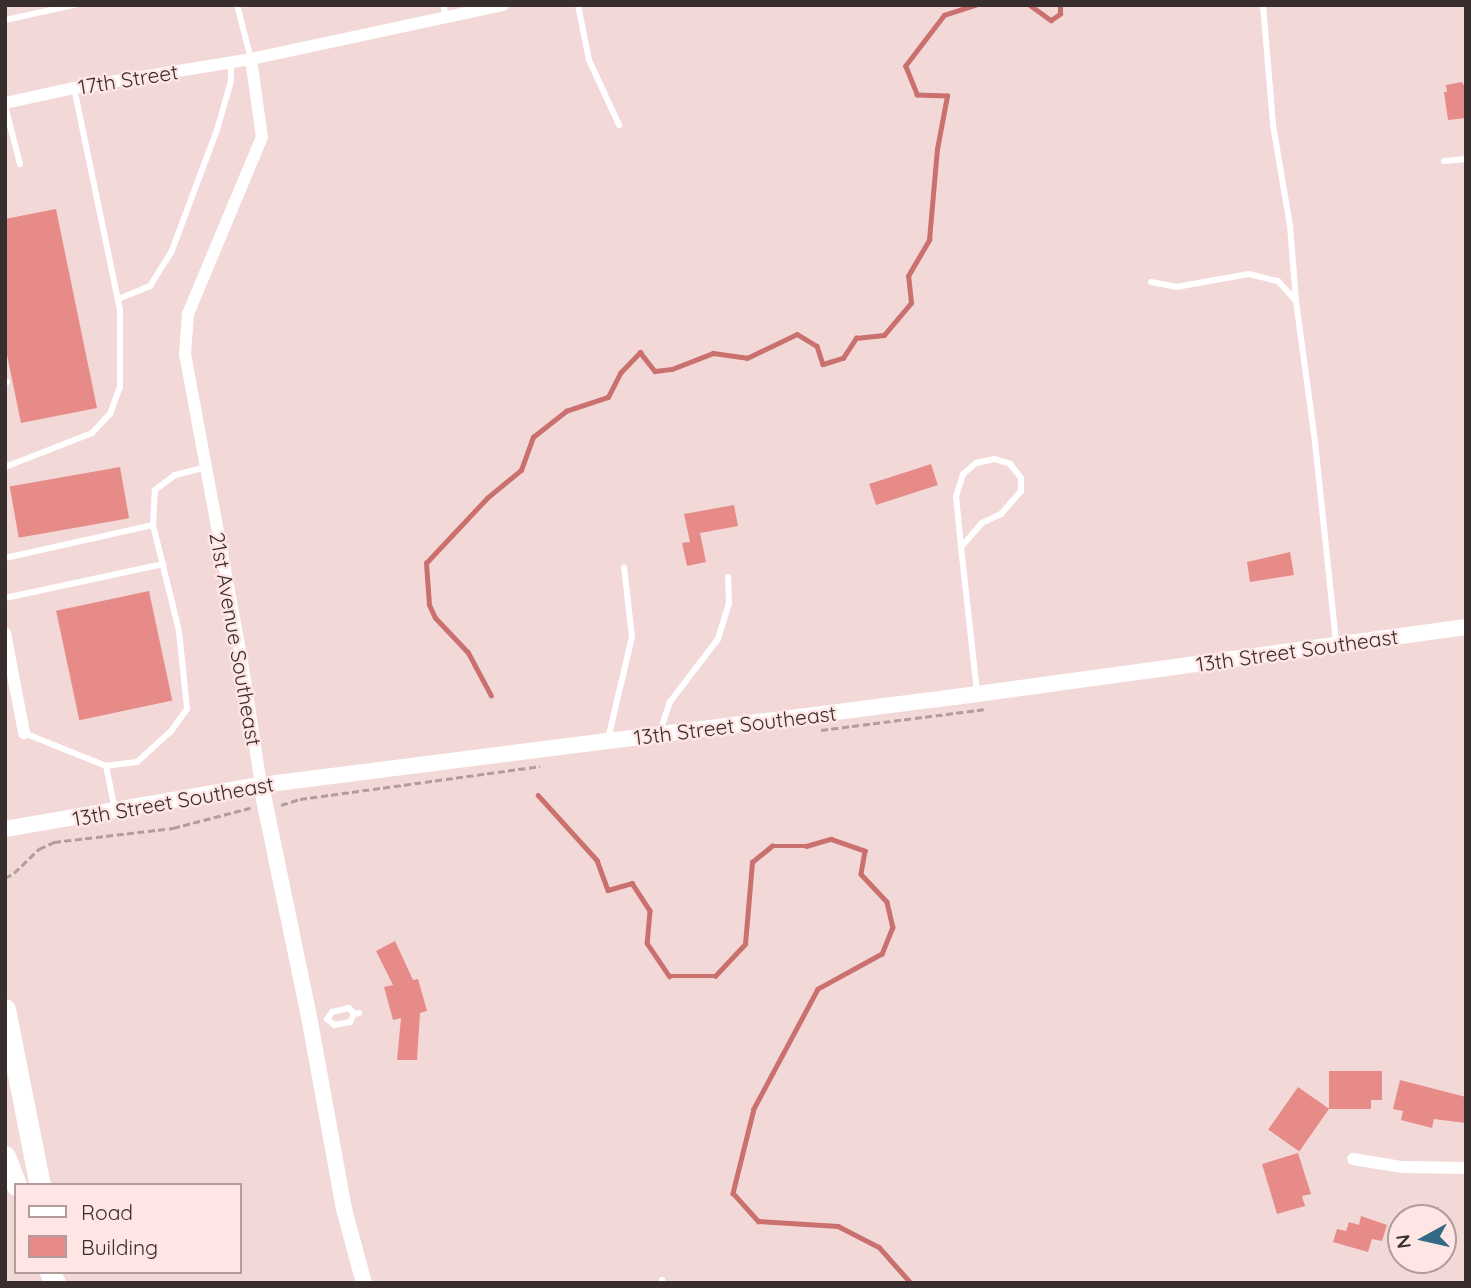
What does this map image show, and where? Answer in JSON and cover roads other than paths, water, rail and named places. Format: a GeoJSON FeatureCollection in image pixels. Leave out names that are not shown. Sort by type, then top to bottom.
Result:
{"type":"FeatureCollection","features":[{"type":"Feature","properties":{"kind":"highway"},"geometry":{"type":"LineString","coordinates":[[5,1009],[40,1183]]}},
{"type":"Feature","properties":{"kind":"highway"},"geometry":{"type":"LineString","coordinates":[[5,1156],[15,1183]]}},
{"type":"Feature","properties":{"kind":"street","name":"17th Street"},"geometry":{"type":"LineString","coordinates":[[5,105],[74,88],[251,59],[445,11],[503,5]]}},
{"type":"Feature","properties":{"kind":"street","name":"21st Avenue Southeast"},"geometry":{"type":"LineString","coordinates":[[251,59],[261,137],[188,314],[184,354],[242,661],[261,785],[310,1022],[344,1209],[364,1283]]}},
{"type":"Feature","properties":{"kind":"street","name":"13th Street Southeast"},"geometry":{"type":"LineString","coordinates":[[5,829],[261,785],[977,694],[1466,627]]}},
{"type":"Feature","properties":{"kind":"street"},"geometry":{"type":"LineString","coordinates":[[5,633],[24,733]]}},
{"type":"Feature","properties":{"kind":"street"},"geometry":{"type":"LineString","coordinates":[[1353,1159],[1402,1167],[1466,1168]]}},
{"type":"Feature","properties":{"kind":"lane"},"geometry":{"type":"LineString","coordinates":[[5,20],[74,5]]}},
{"type":"Feature","properties":{"kind":"lane","name":"21st Avenue Southeast"},"geometry":{"type":"LineString","coordinates":[[237,5],[251,59]]}},
{"type":"Feature","properties":{"kind":"lane"},"geometry":{"type":"LineString","coordinates":[[578,5],[589,60],[619,125]]}},
{"type":"Feature","properties":{"kind":"lane"},"geometry":{"type":"LineString","coordinates":[[1263,5],[1273,125],[1290,226],[1296,301],[1315,442],[1336,645]]}},
{"type":"Feature","properties":{"kind":"lane"},"geometry":{"type":"LineString","coordinates":[[118,299],[150,286],[171,253],[217,130],[231,81],[231,62]]}},
{"type":"Feature","properties":{"kind":"lane"},"geometry":{"type":"LineString","coordinates":[[5,467],[92,433],[110,414],[120,387],[118,299],[74,88]]}},
{"type":"Feature","properties":{"kind":"lane"},"geometry":{"type":"LineString","coordinates":[[5,105],[20,164]]}},
{"type":"Feature","properties":{"kind":"lane"},"geometry":{"type":"LineString","coordinates":[[1444,161],[1466,159]]}},
{"type":"Feature","properties":{"kind":"lane"},"geometry":{"type":"LineString","coordinates":[[1151,282],[1176,287],[1249,274],[1278,281],[1296,301]]}},
{"type":"Feature","properties":{"kind":"lane"},"geometry":{"type":"LineString","coordinates":[[961,547],[982,523],[1001,514],[1021,491],[1021,478],[1010,464],[995,459],[976,463],[963,474],[956,496],[961,547],[977,694]]}},
{"type":"Feature","properties":{"kind":"lane"},"geometry":{"type":"LineString","coordinates":[[24,733],[106,766],[137,762],[170,732],[187,709],[179,631],[153,525],[155,490],[175,475],[206,467]]}},
{"type":"Feature","properties":{"kind":"lane"},"geometry":{"type":"LineString","coordinates":[[5,558],[153,525]]}},
{"type":"Feature","properties":{"kind":"lane"},"geometry":{"type":"LineString","coordinates":[[5,597],[163,564]]}},
{"type":"Feature","properties":{"kind":"lane"},"geometry":{"type":"LineString","coordinates":[[608,741],[632,637],[624,567]]}},
{"type":"Feature","properties":{"kind":"lane"},"geometry":{"type":"LineString","coordinates":[[659,734],[670,702],[718,639],[729,603],[728,577]]}},
{"type":"Feature","properties":{"kind":"lane"},"geometry":{"type":"LineString","coordinates":[[106,766],[115,811]]}},
{"type":"Feature","properties":{"kind":"lane"},"geometry":{"type":"LineString","coordinates":[[349,1008],[357,1014],[351,1022],[334,1025],[327,1019],[331,1012],[349,1008]]}},
{"type":"Feature","properties":{"kind":"lane"},"geometry":{"type":"LineString","coordinates":[[310,1022],[327,1019]]}},
{"type":"Feature","properties":{"kind":"waterway"},"geometry":{"type":"LineString","coordinates":[[491,696],[468,653],[435,618],[429,605],[426,563],[487,498],[521,470],[533,437],[566,411],[608,397],[620,373],[640,352],[655,371],[672,369],[713,353],[747,358],[797,334],[817,346],[823,364],[843,358],[856,338],[884,335],[911,303],[908,276],[929,240],[937,149],[947,96],[917,95],[905,66],[944,15],[975,5]]}},
{"type":"Feature","properties":{"kind":"waterway"},"geometry":{"type":"LineString","coordinates":[[1030,5],[1051,20],[1060,14],[1060,5]]}},
{"type":"Feature","properties":{"kind":"waterway"},"geometry":{"type":"LineString","coordinates":[[538,795],[597,860],[608,890],[632,883],[650,911],[647,943],[669,976],[715,976],[745,944],[752,862],[772,846],[806,846],[831,839],[865,851],[861,874],[887,902],[893,927],[882,954],[818,989],[754,1109],[733,1193],[758,1221],[838,1226],[879,1247],[911,1283]]}}]}
